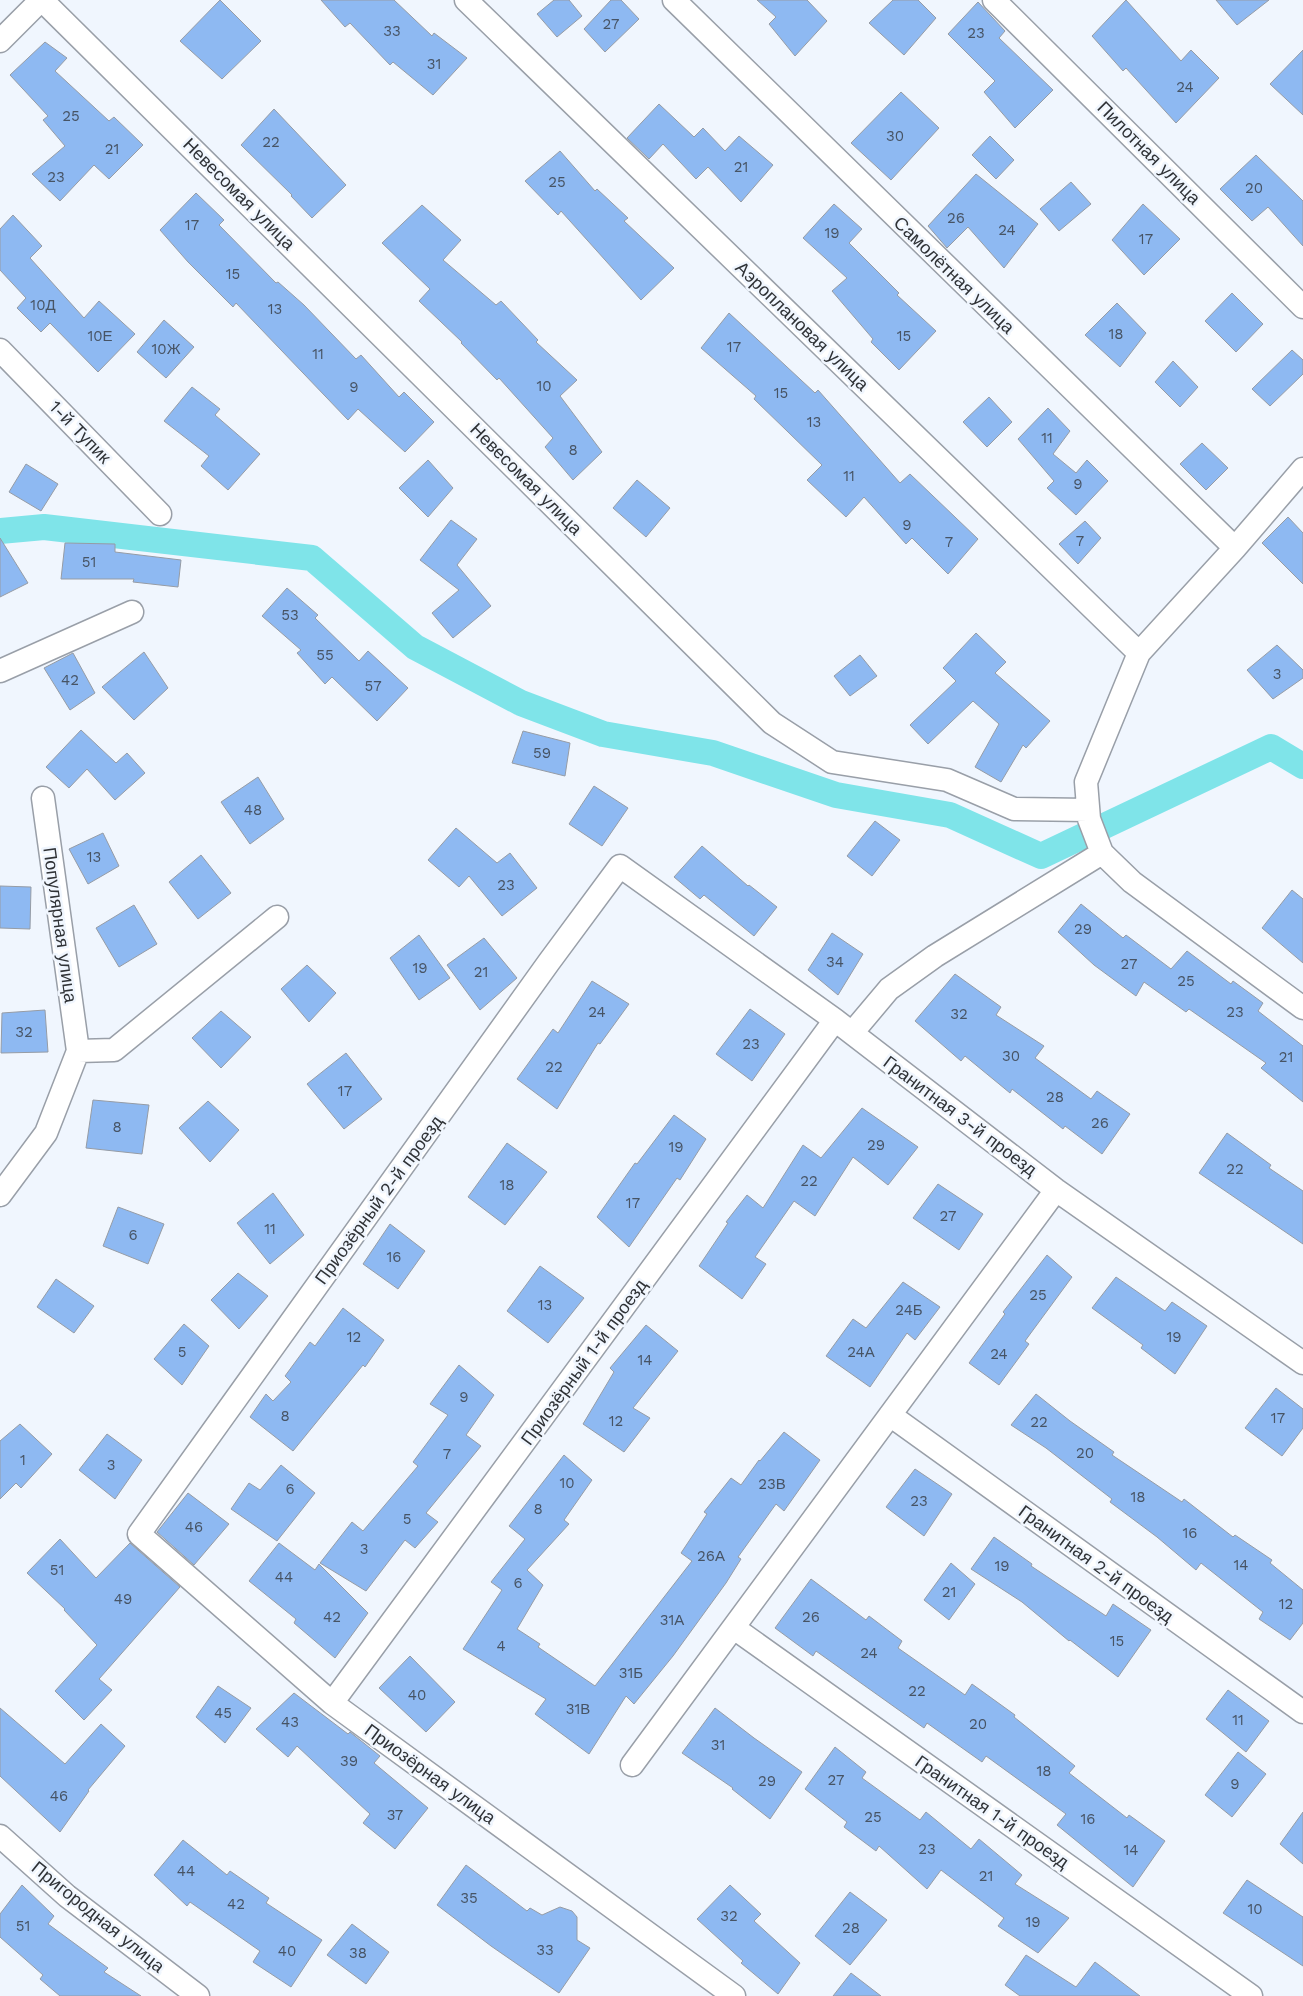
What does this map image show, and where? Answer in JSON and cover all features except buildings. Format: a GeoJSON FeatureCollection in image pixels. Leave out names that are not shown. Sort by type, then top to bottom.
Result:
{"type":"FeatureCollection","features":[{"type":"Feature","properties":{"kind":"street"},"geometry":{"type":"LineString","coordinates":[[0,41],[42,0]]}},
{"type":"Feature","properties":{"kind":"street","name":"Невесомая улица"},"geometry":{"type":"LineString","coordinates":[[42,0],[772,723],[832,762],[947,780],[1014,809],[1089,814]]}},
{"type":"Feature","properties":{"kind":"street","name":"Аэроплановая улица"},"geometry":{"type":"LineString","coordinates":[[466,0],[1139,653]]}},
{"type":"Feature","properties":{"kind":"street","name":"Самолётная улица"},"geometry":{"type":"LineString","coordinates":[[674,0],[1234,548]]}},
{"type":"Feature","properties":{"kind":"street","name":"Пилотная улица"},"geometry":{"type":"LineString","coordinates":[[994,0],[1303,307]]}},
{"type":"Feature","properties":{"kind":"street","name":"1-й Тупик"},"geometry":{"type":"LineString","coordinates":[[0,350],[160,514]]}},
{"type":"Feature","properties":{"kind":"street"},"geometry":{"type":"LineString","coordinates":[[1303,469],[1139,653],[1086,782],[1089,814],[1101,852],[1132,882],[1303,1008]]}},
{"type":"Feature","properties":{"kind":"street"},"geometry":{"type":"LineString","coordinates":[[0,671],[132,612]]}},
{"type":"Feature","properties":{"kind":"street","name":"Популярная улица"},"geometry":{"type":"LineString","coordinates":[[0,1195],[46,1134],[78,1051],[43,798]]}},
{"type":"Feature","properties":{"kind":"street","name":"Приозёрный 1-й проезд"},"geometry":{"type":"LineString","coordinates":[[332,1703],[843,1027],[890,988],[935,956],[1101,852]]}},
{"type":"Feature","properties":{"kind":"street","name":"Гранитная 3-й проезд"},"geometry":{"type":"LineString","coordinates":[[620,866],[843,1027],[1056,1190],[1303,1362]]}},
{"type":"Feature","properties":{"kind":"street","name":"Приозёрный 2-й проезд"},"geometry":{"type":"LineString","coordinates":[[139,1534],[537,978],[620,866]]}},
{"type":"Feature","properties":{"kind":"street"},"geometry":{"type":"LineString","coordinates":[[78,1051],[114,1050],[277,917]]}},
{"type":"Feature","properties":{"kind":"street"},"geometry":{"type":"LineString","coordinates":[[632,1765],[1056,1190]]}},
{"type":"Feature","properties":{"kind":"street","name":"Гранитная 2-й проезд"},"geometry":{"type":"LineString","coordinates":[[890,1416],[1303,1712]]}},
{"type":"Feature","properties":{"kind":"street","name":"Приозёрная улица"},"geometry":{"type":"LineString","coordinates":[[139,1534],[332,1703],[734,1996]]}},
{"type":"Feature","properties":{"kind":"street","name":"Гранитная 1-й проезд"},"geometry":{"type":"LineString","coordinates":[[734,1628],[1251,1996]]}},
{"type":"Feature","properties":{"kind":"street","name":"Пригородная улица"},"geometry":{"type":"LineString","coordinates":[[0,1836],[67,1896],[198,1996]]}},
{"type":"Feature","properties":{"kind":"waterway"},"geometry":{"type":"LineString","coordinates":[[0,531],[44,527],[312,558],[415,647],[521,703],[603,734],[713,753],[836,795],[950,815],[1041,856],[1271,747],[1303,766]]}}]}
